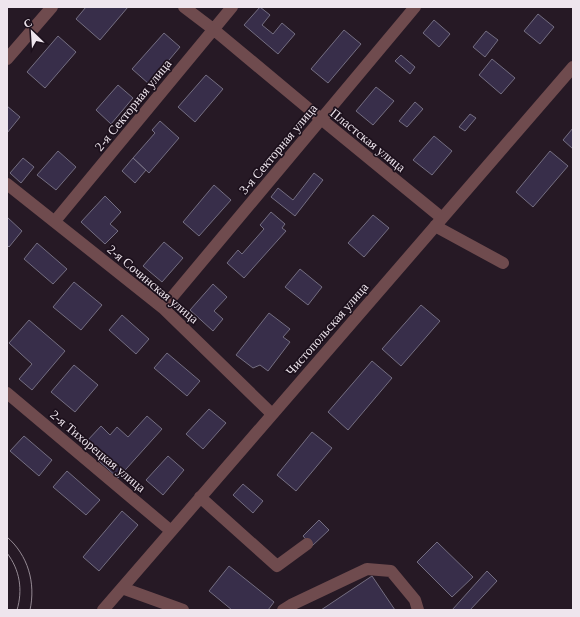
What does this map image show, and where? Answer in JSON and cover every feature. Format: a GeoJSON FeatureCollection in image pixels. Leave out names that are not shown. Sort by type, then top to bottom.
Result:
{"type":"FeatureCollection","features":[{"type":"Feature","properties":{"kind":"street"},"geometry":{"type":"LineString","coordinates":[[7,60],[52,7]]}},
{"type":"Feature","properties":{"kind":"street","name":"Пластская улица"},"geometry":{"type":"LineString","coordinates":[[184,7],[213,29],[321,119],[439,222],[503,263]]}},
{"type":"Feature","properties":{"kind":"street","name":"2-я Секторная улица"},"geometry":{"type":"LineString","coordinates":[[55,221],[232,7]]}},
{"type":"Feature","properties":{"kind":"street","name":"3-я Секторная улица"},"geometry":{"type":"LineString","coordinates":[[163,308],[415,7]]}},
{"type":"Feature","properties":{"kind":"street","name":"Чистопольская улица"},"geometry":{"type":"LineString","coordinates":[[103,610],[573,67]]}},
{"type":"Feature","properties":{"kind":"street","name":"2-я Сочинская улица"},"geometry":{"type":"LineString","coordinates":[[7,184],[163,308],[272,414]]}},
{"type":"Feature","properties":{"kind":"street","name":"2-я Тихорецкая улица"},"geometry":{"type":"LineString","coordinates":[[7,393],[171,531]]}},
{"type":"Feature","properties":{"kind":"street"},"geometry":{"type":"LineString","coordinates":[[200,497],[277,566],[307,544]]}},
{"type":"Feature","properties":{"kind":"street"},"geometry":{"type":"LineString","coordinates":[[283,610],[367,569],[391,571],[415,600],[418,610]]}},
{"type":"Feature","properties":{"kind":"street"},"geometry":{"type":"LineString","coordinates":[[122,588],[183,610]]}},
{"type":"Feature","properties":{"kind":"building"},"geometry":{"type":"Polygon","coordinates":[[[86,7],[128,7],[100,40],[76,19],[86,7]]]}},
{"type":"Feature","properties":{"kind":"building"},"geometry":{"type":"Polygon","coordinates":[[[260,7],[270,15],[262,25],[273,34],[282,23],[295,34],[278,54],[244,25],[260,7]]]}},
{"type":"Feature","properties":{"kind":"building"},"geometry":{"type":"Polygon","coordinates":[[[538,14],[554,27],[540,44],[524,31],[538,14]]]}},
{"type":"Feature","properties":{"kind":"building"},"geometry":{"type":"Polygon","coordinates":[[[434,20],[450,34],[439,47],[423,33],[434,20]]]}},
{"type":"Feature","properties":{"kind":"building"},"geometry":{"type":"Polygon","coordinates":[[[344,30],[361,44],[328,83],[311,69],[344,30]]]}},
{"type":"Feature","properties":{"kind":"building"},"geometry":{"type":"Polygon","coordinates":[[[486,31],[498,40],[485,57],[473,47],[486,31]]]}},
{"type":"Feature","properties":{"kind":"building"},"geometry":{"type":"Polygon","coordinates":[[[164,33],[180,47],[149,84],[132,69],[164,33]]]}},
{"type":"Feature","properties":{"kind":"building"},"geometry":{"type":"Polygon","coordinates":[[[58,36],[76,52],[45,88],[27,72],[58,36]]]}},
{"type":"Feature","properties":{"kind":"building"},"geometry":{"type":"Polygon","coordinates":[[[401,55],[415,67],[410,74],[395,61],[401,55]]]}},
{"type":"Feature","properties":{"kind":"building"},"geometry":{"type":"Polygon","coordinates":[[[492,59],[515,78],[501,94],[479,75],[492,59]]]}},
{"type":"Feature","properties":{"kind":"building"},"geometry":{"type":"Polygon","coordinates":[[[206,75],[223,89],[195,122],[178,107],[206,75]]]}},
{"type":"Feature","properties":{"kind":"building"},"geometry":{"type":"Polygon","coordinates":[[[118,85],[133,98],[111,124],[96,110],[118,85]]]}},
{"type":"Feature","properties":{"kind":"building"},"geometry":{"type":"Polygon","coordinates":[[[376,87],[394,101],[373,125],[356,111],[376,87]]]}},
{"type":"Feature","properties":{"kind":"building"},"geometry":{"type":"Polygon","coordinates":[[[415,102],[423,109],[407,127],[399,121],[415,102]]]}},
{"type":"Feature","properties":{"kind":"building"},"geometry":{"type":"Polygon","coordinates":[[[7,106],[20,117],[7,133],[7,106]]]}},
{"type":"Feature","properties":{"kind":"building"},"geometry":{"type":"Polygon","coordinates":[[[470,114],[476,118],[465,131],[459,127],[470,114]]]}},
{"type":"Feature","properties":{"kind":"building"},"geometry":{"type":"Polygon","coordinates":[[[160,121],[179,138],[149,173],[133,158],[155,133],[152,130],[160,121]]]}},
{"type":"Feature","properties":{"kind":"building"},"geometry":{"type":"Polygon","coordinates":[[[573,128],[573,149],[563,140],[573,128]]]}},
{"type":"Feature","properties":{"kind":"building"},"geometry":{"type":"Polygon","coordinates":[[[434,136],[452,151],[432,175],[413,160],[434,136]]]}},
{"type":"Feature","properties":{"kind":"building"},"geometry":{"type":"Polygon","coordinates":[[[58,151],[76,167],[56,190],[37,175],[58,151]]]}},
{"type":"Feature","properties":{"kind":"building"},"geometry":{"type":"Polygon","coordinates":[[[550,151],[568,166],[533,207],[516,192],[550,151]]]}},
{"type":"Feature","properties":{"kind":"building"},"geometry":{"type":"Polygon","coordinates":[[[23,158],[34,167],[21,183],[10,173],[23,158]]]}},
{"type":"Feature","properties":{"kind":"building"},"geometry":{"type":"Polygon","coordinates":[[[133,158],[146,170],[135,183],[122,171],[133,158]]]}},
{"type":"Feature","properties":{"kind":"building"},"geometry":{"type":"Polygon","coordinates":[[[314,173],[323,180],[295,216],[271,197],[278,188],[293,200],[314,173]]]}},
{"type":"Feature","properties":{"kind":"building"},"geometry":{"type":"Polygon","coordinates":[[[214,185],[231,200],[199,236],[183,222],[214,185]]]}},
{"type":"Feature","properties":{"kind":"building"},"geometry":{"type":"Polygon","coordinates":[[[105,196],[121,212],[110,224],[118,231],[105,244],[81,222],[105,196]]]}},
{"type":"Feature","properties":{"kind":"building"},"geometry":{"type":"Polygon","coordinates":[[[271,212],[285,224],[282,228],[286,231],[244,278],[227,263],[238,250],[242,254],[264,229],[260,225],[271,212]]]}},
{"type":"Feature","properties":{"kind":"building"},"geometry":{"type":"Polygon","coordinates":[[[373,215],[389,228],[364,257],[348,243],[373,215]]]}},
{"type":"Feature","properties":{"kind":"building"},"geometry":{"type":"Polygon","coordinates":[[[7,217],[22,231],[9,247],[7,245],[7,217]]]}},
{"type":"Feature","properties":{"kind":"building"},"geometry":{"type":"Polygon","coordinates":[[[164,242],[183,258],[162,282],[143,266],[164,242]]]}},
{"type":"Feature","properties":{"kind":"building"},"geometry":{"type":"Polygon","coordinates":[[[37,243],[67,269],[53,284],[24,259],[37,243]]]}},
{"type":"Feature","properties":{"kind":"building"},"geometry":{"type":"Polygon","coordinates":[[[300,269],[322,287],[308,305],[285,287],[300,269]]]}},
{"type":"Feature","properties":{"kind":"building"},"geometry":{"type":"Polygon","coordinates":[[[74,282],[102,305],[81,330],[53,307],[74,282]]]}},
{"type":"Feature","properties":{"kind":"building"},"geometry":{"type":"Polygon","coordinates":[[[213,284],[227,297],[214,311],[223,319],[213,331],[190,310],[213,284]]]}},
{"type":"Feature","properties":{"kind":"building"},"geometry":{"type":"Polygon","coordinates":[[[421,305],[440,321],[401,366],[382,349],[421,305]]]}},
{"type":"Feature","properties":{"kind":"building"},"geometry":{"type":"Polygon","coordinates":[[[269,313],[290,329],[283,337],[290,342],[268,371],[260,365],[253,368],[236,355],[269,313]]]}},
{"type":"Feature","properties":{"kind":"building"},"geometry":{"type":"Polygon","coordinates":[[[122,315],[149,339],[136,354],[109,330],[122,315]]]}},
{"type":"Feature","properties":{"kind":"building"},"geometry":{"type":"Polygon","coordinates":[[[29,320],[65,351],[32,390],[19,379],[32,364],[9,343],[29,320]]]}},
{"type":"Feature","properties":{"kind":"building"},"geometry":{"type":"Polygon","coordinates":[[[167,353],[200,381],[187,396],[154,368],[167,353]]]}},
{"type":"Feature","properties":{"kind":"building"},"geometry":{"type":"Polygon","coordinates":[[[372,361],[392,378],[348,430],[328,412],[372,361]]]}},
{"type":"Feature","properties":{"kind":"building"},"geometry":{"type":"Polygon","coordinates":[[[74,365],[98,385],[75,412],[51,392],[74,365]]]}},
{"type":"Feature","properties":{"kind":"building"},"geometry":{"type":"Polygon","coordinates":[[[209,409],[226,423],[203,449],[186,434],[209,409]]]}},
{"type":"Feature","properties":{"kind":"building"},"geometry":{"type":"Polygon","coordinates":[[[147,416],[162,429],[118,478],[99,461],[103,457],[86,442],[101,426],[110,435],[117,427],[128,437],[147,416]]]}},
{"type":"Feature","properties":{"kind":"building"},"geometry":{"type":"Polygon","coordinates":[[[312,432],[332,448],[296,491],[277,475],[312,432]]]}},
{"type":"Feature","properties":{"kind":"building"},"geometry":{"type":"Polygon","coordinates":[[[24,436],[52,460],[39,476],[10,451],[24,436]]]}},
{"type":"Feature","properties":{"kind":"building"},"geometry":{"type":"Polygon","coordinates":[[[168,456],[184,470],[163,495],[146,480],[168,456]]]}},
{"type":"Feature","properties":{"kind":"building"},"geometry":{"type":"Polygon","coordinates":[[[67,471],[100,500],[86,515],[53,487],[67,471]]]}},
{"type":"Feature","properties":{"kind":"building"},"geometry":{"type":"Polygon","coordinates":[[[243,484],[263,501],[253,513],[233,495],[243,484]]]}},
{"type":"Feature","properties":{"kind":"building"},"geometry":{"type":"Polygon","coordinates":[[[122,511],[138,525],[99,571],[83,557],[122,511]]]}},
{"type":"Feature","properties":{"kind":"building"},"geometry":{"type":"Polygon","coordinates":[[[319,520],[329,530],[312,546],[303,536],[319,520]]]}},
{"type":"Feature","properties":{"kind":"building"},"geometry":{"type":"Polygon","coordinates":[[[437,542],[473,577],[452,597],[417,562],[437,542]]]}},
{"type":"Feature","properties":{"kind":"building"},"geometry":{"type":"Polygon","coordinates":[[[229,566],[274,602],[268,610],[232,610],[209,591],[229,566]]]}},
{"type":"Feature","properties":{"kind":"building"},"geometry":{"type":"Polygon","coordinates":[[[487,571],[497,581],[470,610],[452,610],[487,571]]]}},
{"type":"Feature","properties":{"kind":"building"},"geometry":{"type":"Polygon","coordinates":[[[372,576],[395,610],[321,610],[372,576]]]}},
{"type":"Feature","properties":{"kind":"tram line"},"geometry":{"type":"LineString","coordinates":[[7,537],[20,552],[29,570],[32,590],[30,610]]}},
{"type":"Feature","properties":{"kind":"tram line"},"geometry":{"type":"LineString","coordinates":[[7,553],[15,566],[19,580],[20,595],[17,610]]}}]}
